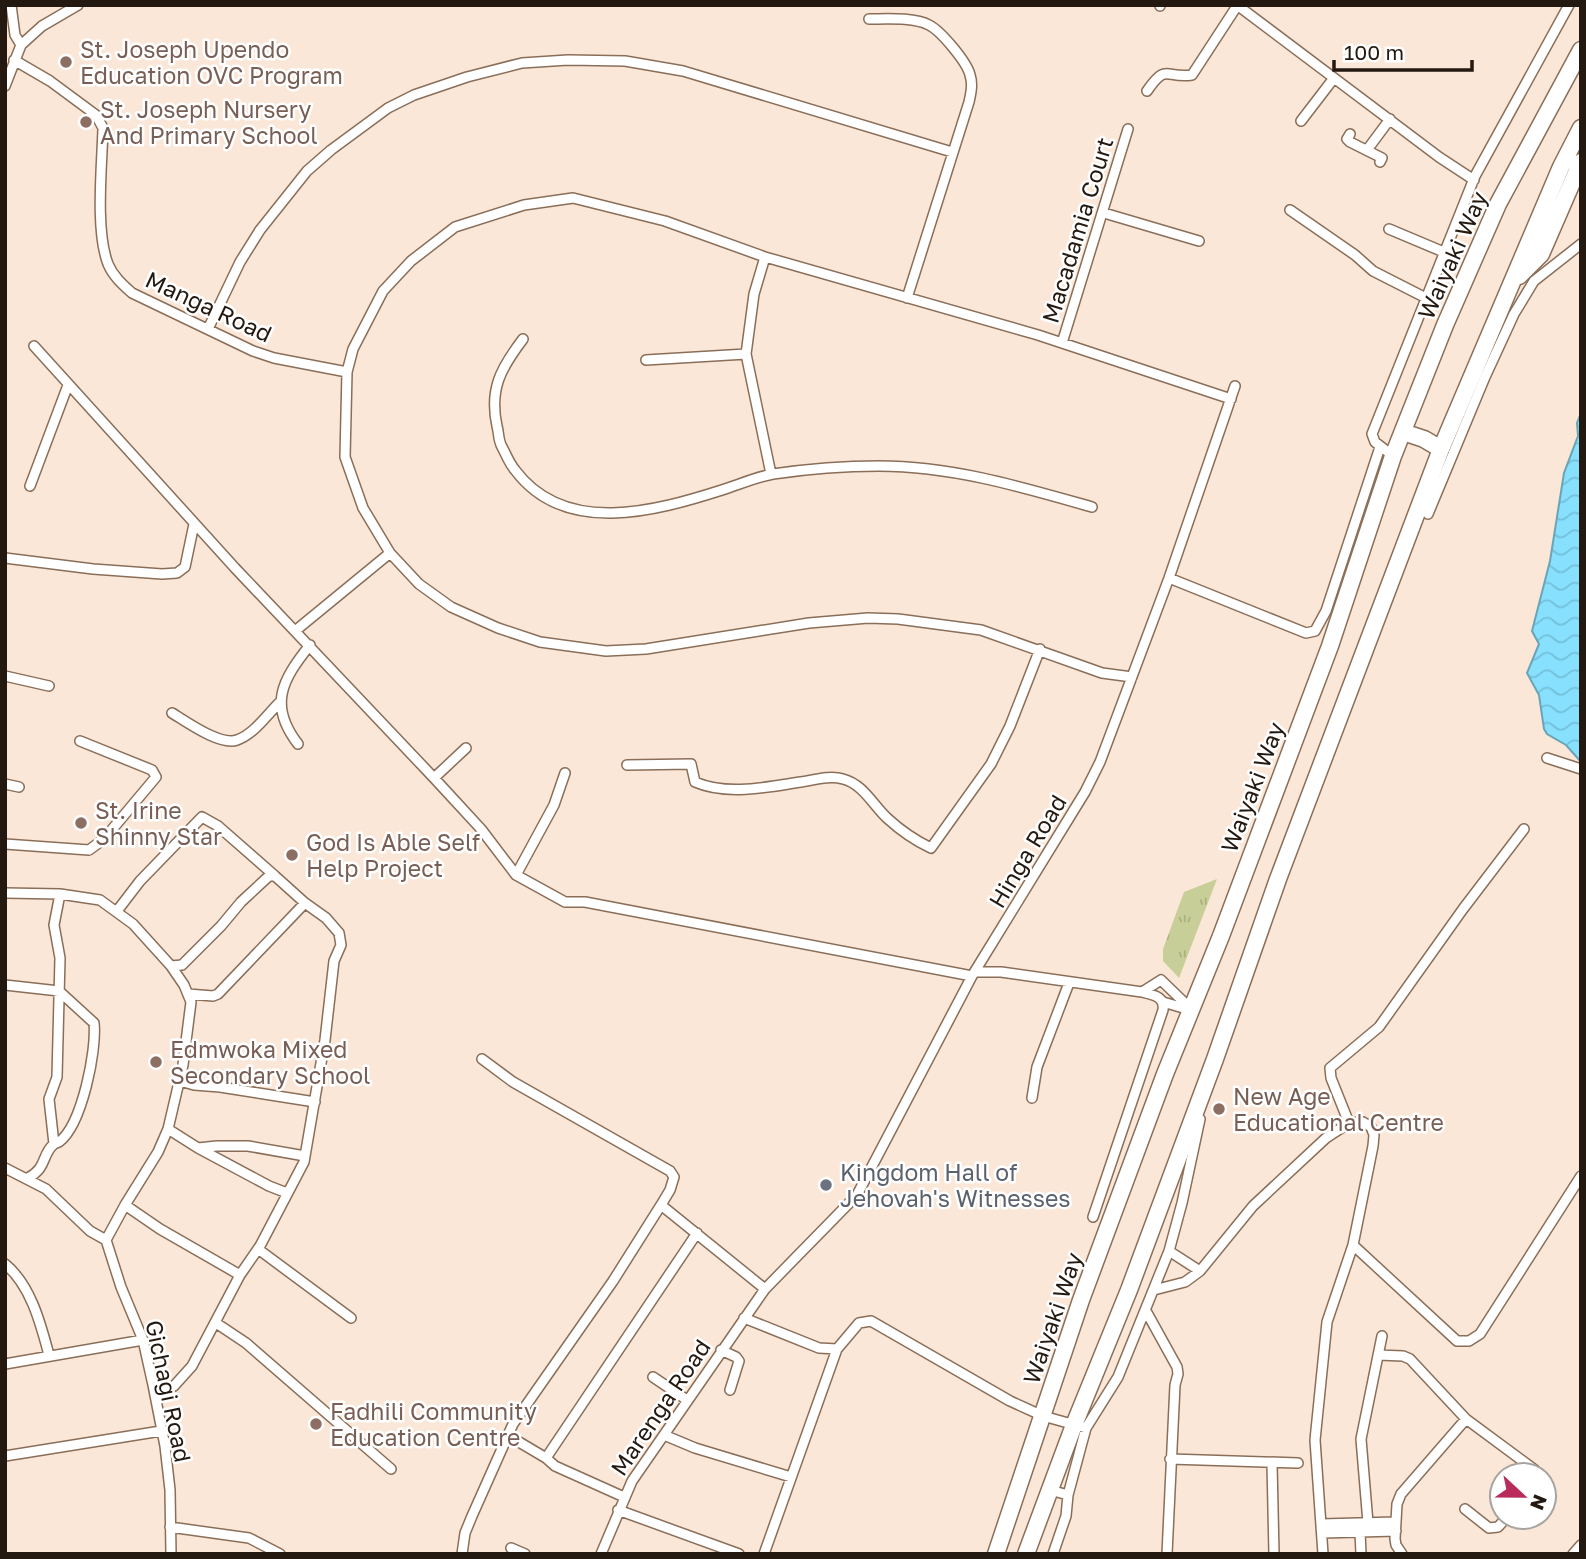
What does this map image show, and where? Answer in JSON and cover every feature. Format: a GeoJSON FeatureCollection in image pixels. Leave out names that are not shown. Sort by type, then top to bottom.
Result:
{"type":"FeatureCollection","features":[{"type":"Feature","properties":{"kind":"highway","name":"Waiyaki Way"},"geometry":{"type":"LineString","coordinates":[[996,1554],[1081,1300],[1165,1074],[1192,1010],[1333,614],[1386,451],[1403,432],[1445,324],[1498,204],[1581,50]]}},
{"type":"Feature","properties":{"kind":"highway"},"geometry":{"type":"LineString","coordinates":[[1026,1554],[1050,1490],[1080,1427],[1278,879],[1441,449],[1561,167],[1581,128]]}},
{"type":"Feature","properties":{"kind":"highway"},"geometry":{"type":"LineString","coordinates":[[1513,282],[1541,254],[1581,162]]}},
{"type":"Feature","properties":{"kind":"highway"},"geometry":{"type":"LineString","coordinates":[[1403,432],[1441,449]]}},
{"type":"Feature","properties":{"kind":"street"},"geometry":{"type":"LineString","coordinates":[[12,5],[15,35],[21,45]]}},
{"type":"Feature","properties":{"kind":"street"},"geometry":{"type":"LineString","coordinates":[[5,86],[21,45],[42,26],[78,5]]}},
{"type":"Feature","properties":{"kind":"street"},"geometry":{"type":"LineString","coordinates":[[1386,451],[1375,442],[1372,434],[1474,180],[1534,64],[1569,5]]}},
{"type":"Feature","properties":{"kind":"street"},"geometry":{"type":"LineString","coordinates":[[1147,92],[1157,76],[1192,75],[1237,6],[1474,180]]}},
{"type":"Feature","properties":{"kind":"street"},"geometry":{"type":"LineString","coordinates":[[869,19],[900,19],[929,24],[964,63],[970,75],[972,89],[907,298]]}},
{"type":"Feature","properties":{"kind":"street","name":"Manga Road"},"geometry":{"type":"LineString","coordinates":[[14,60],[50,81],[96,115],[103,128],[103,241],[114,276],[132,293],[253,351],[274,358],[346,372]]}},
{"type":"Feature","properties":{"kind":"street"},"geometry":{"type":"LineString","coordinates":[[208,329],[240,262],[260,230],[307,171],[331,150],[388,108],[414,95],[513,65],[568,60],[625,61],[683,71],[952,152]]}},
{"type":"Feature","properties":{"kind":"street"},"geometry":{"type":"LineString","coordinates":[[1301,121],[1334,78]]}},
{"type":"Feature","properties":{"kind":"street"},"geometry":{"type":"LineString","coordinates":[[1367,150],[1390,119]]}},
{"type":"Feature","properties":{"kind":"street","name":"Macadamia Court"},"geometry":{"type":"LineString","coordinates":[[1062,342],[1128,129]]}},
{"type":"Feature","properties":{"kind":"street"},"geometry":{"type":"LineString","coordinates":[[1350,134],[1347,139],[1350,142],[1382,158],[1380,162]]}},
{"type":"Feature","properties":{"kind":"street"},"geometry":{"type":"LineString","coordinates":[[1132,677],[1102,673],[981,630],[927,621],[868,618],[808,623],[646,649],[606,651],[540,642],[498,628],[451,607],[419,584],[390,552],[363,508],[345,457],[346,372],[353,349],[383,291],[411,261],[455,228],[524,205],[573,198],[665,221],[765,257],[1062,342],[1231,399]]}},
{"type":"Feature","properties":{"kind":"street"},"geometry":{"type":"LineString","coordinates":[[1290,209],[1373,271],[1426,298]]}},
{"type":"Feature","properties":{"kind":"street"},"geometry":{"type":"LineString","coordinates":[[1104,213],[1199,241]]}},
{"type":"Feature","properties":{"kind":"street"},"geometry":{"type":"LineString","coordinates":[[1389,229],[1446,253]]}},
{"type":"Feature","properties":{"kind":"street"},"geometry":{"type":"LineString","coordinates":[[1428,514],[1514,314],[1534,281],[1581,244]]}},
{"type":"Feature","properties":{"kind":"street"},"geometry":{"type":"LineString","coordinates":[[765,257],[754,294],[746,354],[771,474]]}},
{"type":"Feature","properties":{"kind":"street"},"geometry":{"type":"LineString","coordinates":[[523,339],[501,372],[494,393],[494,415],[500,442],[514,470],[547,498],[573,509],[590,512],[635,512],[695,499],[771,474],[856,467],[926,468],[1004,483],[1092,507]]}},
{"type":"Feature","properties":{"kind":"street"},"geometry":{"type":"LineString","coordinates":[[34,346],[194,524],[481,829],[516,875],[565,902],[585,902],[974,974],[1001,972],[1142,992],[1159,997],[1163,1002],[1192,1010]]}},
{"type":"Feature","properties":{"kind":"street"},"geometry":{"type":"LineString","coordinates":[[646,360],[746,354]]}},
{"type":"Feature","properties":{"kind":"street"},"geometry":{"type":"LineString","coordinates":[[30,486],[68,385]]}},
{"type":"Feature","properties":{"kind":"street","name":"Hinga Road"},"geometry":{"type":"LineString","coordinates":[[765,1289],[857,1195],[974,974],[1085,792],[1100,762],[1169,578],[1235,386]]}},
{"type":"Feature","properties":{"kind":"street"},"geometry":{"type":"LineString","coordinates":[[5,558],[93,569],[177,573],[186,567],[194,524]]}},
{"type":"Feature","properties":{"kind":"street"},"geometry":{"type":"LineString","coordinates":[[295,631],[390,552]]}},
{"type":"Feature","properties":{"kind":"street"},"geometry":{"type":"LineString","coordinates":[[1169,578],[1306,633],[1315,631],[1333,614]]}},
{"type":"Feature","properties":{"kind":"street"},"geometry":{"type":"LineString","coordinates":[[172,713],[203,732],[222,739],[237,740],[256,727],[279,703],[287,677],[310,645]]}},
{"type":"Feature","properties":{"kind":"street"},"geometry":{"type":"LineString","coordinates":[[627,765],[691,764],[695,782],[721,789],[760,788],[825,778],[844,779],[858,786],[887,818],[921,844],[931,848],[991,764],[1010,726],[1040,649]]}},
{"type":"Feature","properties":{"kind":"street"},"geometry":{"type":"LineString","coordinates":[[5,676],[49,686]]}},
{"type":"Feature","properties":{"kind":"street"},"geometry":{"type":"LineString","coordinates":[[279,703],[286,726],[298,744]]}},
{"type":"Feature","properties":{"kind":"street"},"geometry":{"type":"LineString","coordinates":[[5,844],[89,850],[104,839],[156,777],[152,770],[80,741]]}},
{"type":"Feature","properties":{"kind":"street"},"geometry":{"type":"LineString","coordinates":[[434,778],[466,748]]}},
{"type":"Feature","properties":{"kind":"street"},"geometry":{"type":"LineString","coordinates":[[1547,758],[1581,769]]}},
{"type":"Feature","properties":{"kind":"street"},"geometry":{"type":"LineString","coordinates":[[516,875],[554,805],[565,773]]}},
{"type":"Feature","properties":{"kind":"street"},"geometry":{"type":"LineString","coordinates":[[5,784],[19,787]]}},
{"type":"Feature","properties":{"kind":"street"},"geometry":{"type":"LineString","coordinates":[[117,911],[140,881],[202,817],[218,826],[305,903],[326,918],[339,933],[341,944],[334,961],[316,1101],[305,1156],[258,1249],[240,1275],[192,1366],[174,1386],[155,1393]]}},
{"type":"Feature","properties":{"kind":"street"},"geometry":{"type":"LineString","coordinates":[[1349,1123],[1330,1069],[1379,1027],[1462,909],[1524,829]]}},
{"type":"Feature","properties":{"kind":"street"},"geometry":{"type":"LineString","coordinates":[[171,966],[182,965],[263,880],[275,876]]}},
{"type":"Feature","properties":{"kind":"street"},"geometry":{"type":"LineString","coordinates":[[5,893],[60,894],[100,900],[117,911],[179,975],[188,994],[191,1012],[180,1082],[168,1129],[158,1152],[106,1240],[90,1231],[62,1202],[28,1178],[5,1168]]}},
{"type":"Feature","properties":{"kind":"street"},"geometry":{"type":"LineString","coordinates":[[54,1144],[49,1099],[57,1077],[60,958],[54,925],[60,894]]}},
{"type":"Feature","properties":{"kind":"street"},"geometry":{"type":"LineString","coordinates":[[188,994],[218,994],[305,903]]}},
{"type":"Feature","properties":{"kind":"street"},"geometry":{"type":"LineString","coordinates":[[1142,992],[1161,979],[1192,1010]]}},
{"type":"Feature","properties":{"kind":"street"},"geometry":{"type":"LineString","coordinates":[[1032,1098],[1036,1070],[1069,982]]}},
{"type":"Feature","properties":{"kind":"street"},"geometry":{"type":"LineString","coordinates":[[5,985],[60,991],[94,1023],[90,1071],[79,1111],[62,1138],[54,1144],[39,1172],[28,1178]]}},
{"type":"Feature","properties":{"kind":"street"},"geometry":{"type":"LineString","coordinates":[[1093,1217],[1163,1010],[1163,1002]]}},
{"type":"Feature","properties":{"kind":"street"},"geometry":{"type":"LineString","coordinates":[[461,1554],[472,1516],[513,1424],[613,1281],[661,1205],[674,1177],[670,1171],[513,1082],[482,1059]]}},
{"type":"Feature","properties":{"kind":"street"},"geometry":{"type":"LineString","coordinates":[[1054,1554],[1067,1511],[1080,1427],[1115,1384],[1169,1251],[1215,1059]]}},
{"type":"Feature","properties":{"kind":"street"},"geometry":{"type":"LineString","coordinates":[[180,1082],[316,1101]]}},
{"type":"Feature","properties":{"kind":"street"},"geometry":{"type":"LineString","coordinates":[[1154,1290],[1185,1282],[1200,1270],[1253,1206],[1326,1138],[1349,1123],[1368,1124],[1374,1135],[1353,1245],[1327,1322],[1315,1440],[1323,1554]]}},
{"type":"Feature","properties":{"kind":"street"},"geometry":{"type":"LineString","coordinates":[[168,1129],[198,1148],[287,1193]]}},
{"type":"Feature","properties":{"kind":"street"},"geometry":{"type":"LineString","coordinates":[[198,1148],[248,1146],[305,1156]]}},
{"type":"Feature","properties":{"kind":"street"},"geometry":{"type":"LineString","coordinates":[[1353,1245],[1457,1341],[1469,1341],[1480,1334],[1580,1179]]}},
{"type":"Feature","properties":{"kind":"street"},"geometry":{"type":"LineString","coordinates":[[125,1205],[240,1275]]}},
{"type":"Feature","properties":{"kind":"street"},"geometry":{"type":"LineString","coordinates":[[661,1205],[765,1289]]}},
{"type":"Feature","properties":{"kind":"street"},"geometry":{"type":"LineString","coordinates":[[546,1458],[697,1233]]}},
{"type":"Feature","properties":{"kind":"street","name":"Gichagi Road"},"geometry":{"type":"LineString","coordinates":[[106,1240],[121,1287],[143,1340],[155,1393],[170,1490],[171,1554]]}},
{"type":"Feature","properties":{"kind":"street"},"geometry":{"type":"LineString","coordinates":[[258,1249],[351,1318]]}},
{"type":"Feature","properties":{"kind":"street"},"geometry":{"type":"LineString","coordinates":[[1169,1251],[1200,1270]]}},
{"type":"Feature","properties":{"kind":"street"},"geometry":{"type":"LineString","coordinates":[[5,1264],[15,1274],[37,1313],[49,1355]]}},
{"type":"Feature","properties":{"kind":"street","name":"Marenga Road"},"geometry":{"type":"LineString","coordinates":[[601,1554],[624,1497],[647,1457],[765,1289]]}},
{"type":"Feature","properties":{"kind":"street"},"geometry":{"type":"LineString","coordinates":[[1146,1311],[1177,1367],[1167,1554]]}},
{"type":"Feature","properties":{"kind":"street"},"geometry":{"type":"LineString","coordinates":[[744,1318],[819,1348],[837,1349]]}},
{"type":"Feature","properties":{"kind":"street"},"geometry":{"type":"LineString","coordinates":[[764,1554],[837,1349],[859,1324],[866,1321],[876,1322],[1010,1401],[1043,1416],[1080,1427]]}},
{"type":"Feature","properties":{"kind":"street"},"geometry":{"type":"LineString","coordinates":[[216,1323],[246,1343],[391,1469]]}},
{"type":"Feature","properties":{"kind":"street"},"geometry":{"type":"LineString","coordinates":[[1368,1523],[1361,1439],[1382,1336]]}},
{"type":"Feature","properties":{"kind":"street"},"geometry":{"type":"LineString","coordinates":[[5,1364],[143,1340]]}},
{"type":"Feature","properties":{"kind":"street"},"geometry":{"type":"LineString","coordinates":[[721,1350],[739,1361],[730,1390]]}},
{"type":"Feature","properties":{"kind":"street"},"geometry":{"type":"LineString","coordinates":[[1378,1355],[1403,1356],[1410,1359],[1466,1419],[1523,1461]]}},
{"type":"Feature","properties":{"kind":"street"},"geometry":{"type":"LineString","coordinates":[[653,1377],[687,1400]]}},
{"type":"Feature","properties":{"kind":"street"},"geometry":{"type":"LineString","coordinates":[[1402,1554],[1396,1545],[1397,1504],[1401,1494],[1466,1419]]}},
{"type":"Feature","properties":{"kind":"street"},"geometry":{"type":"LineString","coordinates":[[5,1456],[161,1431]]}},
{"type":"Feature","properties":{"kind":"street"},"geometry":{"type":"LineString","coordinates":[[664,1434],[695,1448],[791,1478]]}},
{"type":"Feature","properties":{"kind":"street"},"geometry":{"type":"LineString","coordinates":[[509,1436],[555,1466],[624,1497]]}},
{"type":"Feature","properties":{"kind":"street"},"geometry":{"type":"LineString","coordinates":[[1170,1459],[1298,1463]]}},
{"type":"Feature","properties":{"kind":"street"},"geometry":{"type":"LineString","coordinates":[[1272,1463],[1274,1554]]}},
{"type":"Feature","properties":{"kind":"street"},"geometry":{"type":"LineString","coordinates":[[1050,1490],[1068,1495]]}},
{"type":"Feature","properties":{"kind":"street"},"geometry":{"type":"LineString","coordinates":[[1465,1509],[1488,1527]]}},
{"type":"Feature","properties":{"kind":"street"},"geometry":{"type":"LineString","coordinates":[[618,1510],[739,1554]]}},
{"type":"Feature","properties":{"kind":"street"},"geometry":{"type":"LineString","coordinates":[[1321,1529],[1368,1523],[1396,1527]]}},
{"type":"Feature","properties":{"kind":"street"},"geometry":{"type":"LineString","coordinates":[[170,1527],[248,1538],[280,1554]]}},
{"type":"Feature","properties":{"kind":"street"},"geometry":{"type":"LineString","coordinates":[[1321,1529],[1360,1532],[1396,1527]]}},
{"type":"Feature","properties":{"kind":"street"},"geometry":{"type":"LineString","coordinates":[[1360,1532],[1361,1554]]}},
{"type":"Feature","properties":{"kind":"street"},"geometry":{"type":"LineString","coordinates":[[1573,1554],[1581,1545]]}},
{"type":"Feature","properties":{"kind":"street"},"geometry":{"type":"LineString","coordinates":[[511,1548],[525,1554]]}},
{"type":"Feature","properties":{"kind":"green space"},"geometry":{"type":"Polygon","coordinates":[[[1217,879],[1179,978],[1163,961],[1163,949],[1184,892],[1217,879]]]}},
{"type":"Feature","properties":{"kind":"water"},"geometry":{"type":"Polygon","coordinates":[[[1581,413],[1581,762],[1566,745],[1547,734],[1539,695],[1527,673],[1539,644],[1532,631],[1550,561],[1564,473],[1578,436],[1577,423],[1581,413]]]}},
{"type":"Feature","properties":{"kind":"place","name":"St. Joseph Upendo Education OVC Program"},"geometry":{"type":"Point","coordinates":[66,62]}},
{"type":"Feature","properties":{"kind":"place","name":"St. Joseph Nursery And Primary School"},"geometry":{"type":"Point","coordinates":[86,122]}},
{"type":"Feature","properties":{"kind":"place","name":"St. Irine Shinny Star"},"geometry":{"type":"Point","coordinates":[81,823]}},
{"type":"Feature","properties":{"kind":"place","name":"God Is Able Self Help Project"},"geometry":{"type":"Point","coordinates":[292,855]}},
{"type":"Feature","properties":{"kind":"place","name":"Edmwoka Mixed Secondary School"},"geometry":{"type":"Point","coordinates":[156,1062]}},
{"type":"Feature","properties":{"kind":"place","name":"New Age Educational Centre"},"geometry":{"type":"Point","coordinates":[1219,1109]}},
{"type":"Feature","properties":{"kind":"place","name":"Kingdom Hall of Jehovah's Witnesses"},"geometry":{"type":"Point","coordinates":[826,1185]}},
{"type":"Feature","properties":{"kind":"place","name":"Fadhili Community Education Centre"},"geometry":{"type":"Point","coordinates":[316,1424]}}]}
